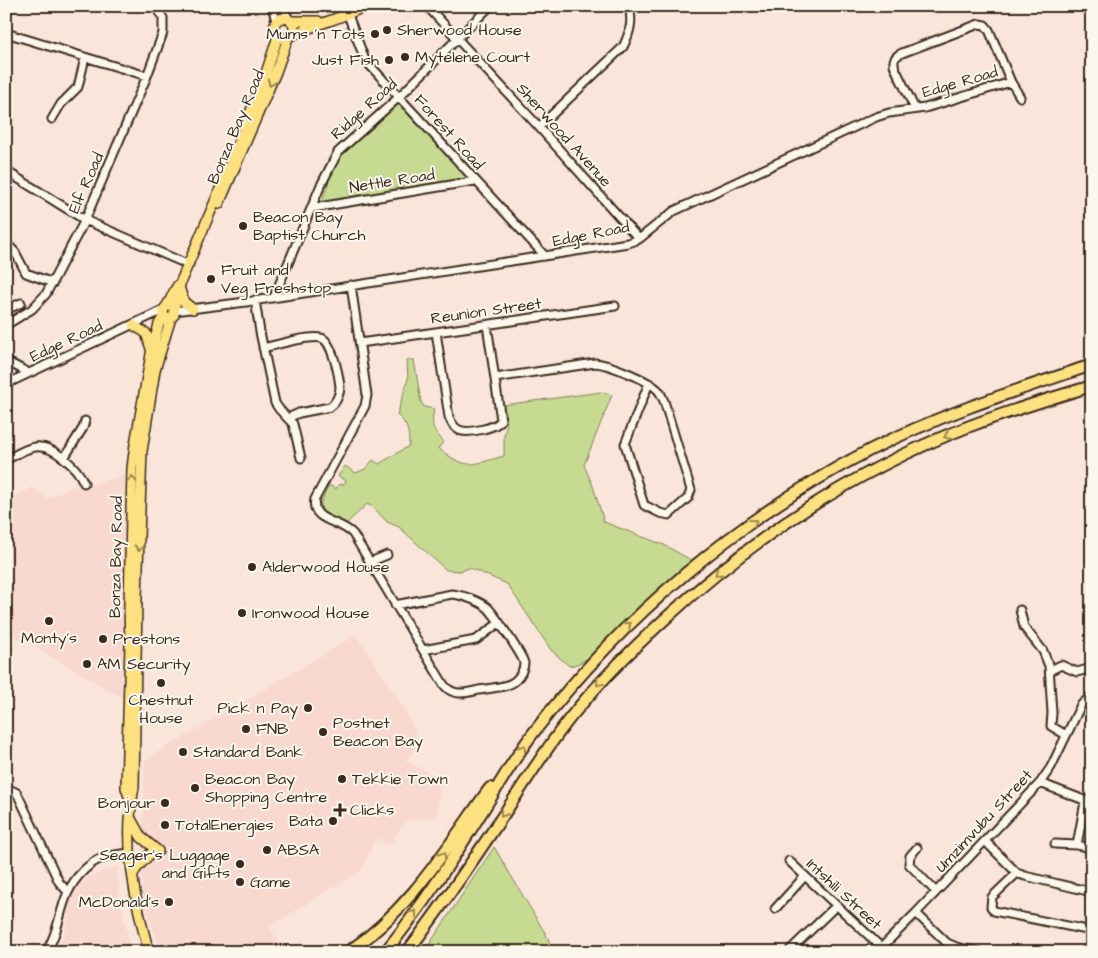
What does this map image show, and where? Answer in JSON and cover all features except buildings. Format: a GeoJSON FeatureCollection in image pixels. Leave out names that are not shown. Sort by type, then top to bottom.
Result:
{"type":"FeatureCollection","features":[{"type":"Feature","properties":{"kind":"highway"},"geometry":{"type":"LineString","coordinates":[[1016,390],[1092,358]]}},
{"type":"Feature","properties":{"kind":"highway"},"geometry":{"type":"LineString","coordinates":[[385,952],[423,901],[510,767],[557,703],[626,626],[708,557],[753,522],[805,487],[872,449],[929,423],[1016,390],[1092,365]]}},
{"type":"Feature","properties":{"kind":"highway"},"geometry":{"type":"LineString","coordinates":[[408,952],[440,908],[526,779],[570,718],[604,677],[645,637],[734,559],[818,500],[882,465],[968,427],[1035,403],[1092,386]]}},
{"type":"Feature","properties":{"kind":"highway"},"geometry":{"type":"LineString","coordinates":[[968,427],[1092,391]]}},
{"type":"Feature","properties":{"kind":"highway"},"geometry":{"type":"LineString","coordinates":[[348,952],[380,928],[408,900],[440,859],[491,787],[510,767]]}},
{"type":"Feature","properties":{"kind":"main road"},"geometry":{"type":"LineString","coordinates":[[336,19],[312,21],[282,18],[276,21],[274,31],[278,36],[289,37],[306,28],[336,19],[348,15],[365,6]]}},
{"type":"Feature","properties":{"kind":"main road"},"geometry":{"type":"LineString","coordinates":[[289,37],[294,30],[290,20]]}},
{"type":"Feature","properties":{"kind":"main road","name":"Bonza Bay Road"},"geometry":{"type":"LineString","coordinates":[[149,952],[135,892],[130,853],[131,802],[134,788],[137,598],[142,452],[154,370],[170,298],[180,284],[206,225],[272,59],[278,36]]}},
{"type":"Feature","properties":{"kind":"main road","name":"Bonza Bay Road"},"geometry":{"type":"LineString","coordinates":[[206,225],[223,199],[289,37]]}},
{"type":"Feature","properties":{"kind":"main road"},"geometry":{"type":"LineString","coordinates":[[180,284],[184,302],[193,309]]}},
{"type":"Feature","properties":{"kind":"main road","name":"Bonza Bay Road"},"geometry":{"type":"LineString","coordinates":[[131,802],[126,788],[132,468],[151,354],[159,324],[168,312]]}},
{"type":"Feature","properties":{"kind":"main road"},"geometry":{"type":"LineString","coordinates":[[136,324],[146,333],[151,345],[151,354]]}},
{"type":"Feature","properties":{"kind":"main road"},"geometry":{"type":"LineString","coordinates":[[131,819],[141,837],[155,852],[136,868],[132,874]]}},
{"type":"Feature","properties":{"kind":"street","name":"Elf Road"},"geometry":{"type":"LineString","coordinates":[[6,325],[37,304],[53,283],[86,220],[147,76],[163,33],[163,18],[155,6]]}},
{"type":"Feature","properties":{"kind":"street"},"geometry":{"type":"LineString","coordinates":[[272,6],[276,21]]}},
{"type":"Feature","properties":{"kind":"street"},"geometry":{"type":"LineString","coordinates":[[284,6],[290,20]]}},
{"type":"Feature","properties":{"kind":"street","name":"Sherwood Avenue"},"geometry":{"type":"LineString","coordinates":[[427,6],[539,126],[639,238]]}},
{"type":"Feature","properties":{"kind":"street","name":"Ridge Road"},"geometry":{"type":"LineString","coordinates":[[274,297],[320,187],[338,152],[399,97],[490,6]]}},
{"type":"Feature","properties":{"kind":"street"},"geometry":{"type":"LineString","coordinates":[[539,126],[623,46],[632,20],[629,6]]}},
{"type":"Feature","properties":{"kind":"street","name":"Forest Road"},"geometry":{"type":"LineString","coordinates":[[348,15],[365,60],[545,256]]}},
{"type":"Feature","properties":{"kind":"street"},"geometry":{"type":"LineString","coordinates":[[915,109],[895,68],[893,61],[895,57],[977,25],[985,25],[989,30],[1011,82],[1020,98]]}},
{"type":"Feature","properties":{"kind":"street"},"geometry":{"type":"LineString","coordinates":[[6,33],[147,76]]}},
{"type":"Feature","properties":{"kind":"street"},"geometry":{"type":"LineString","coordinates":[[52,119],[62,102],[78,87],[85,58]]}},
{"type":"Feature","properties":{"kind":"street","name":"Edge Road"},"geometry":{"type":"LineString","coordinates":[[6,384],[136,324],[152,320],[168,312],[628,243],[639,238],[674,211],[876,117],[951,101],[1011,82]]}},
{"type":"Feature","properties":{"kind":"street"},"geometry":{"type":"LineString","coordinates":[[6,181],[8,172],[86,220],[189,264]]}},
{"type":"Feature","properties":{"kind":"street","name":"Nettle Road"},"geometry":{"type":"LineString","coordinates":[[312,208],[475,181]]}},
{"type":"Feature","properties":{"kind":"street"},"geometry":{"type":"LineString","coordinates":[[6,243],[15,252],[26,272],[53,283]]}},
{"type":"Feature","properties":{"kind":"street"},"geometry":{"type":"LineString","coordinates":[[351,285],[368,390],[366,402],[315,500],[314,507],[316,512],[322,518],[348,529],[370,562],[395,605],[444,686],[453,693],[464,693],[509,684],[520,675],[524,662],[499,623],[485,606],[457,595],[395,605]]}},
{"type":"Feature","properties":{"kind":"street"},"geometry":{"type":"LineString","coordinates":[[255,300],[275,403],[294,428],[301,458]]}},
{"type":"Feature","properties":{"kind":"street"},"geometry":{"type":"LineString","coordinates":[[6,310],[21,303]]}},
{"type":"Feature","properties":{"kind":"street","name":"Reunion Street"},"geometry":{"type":"LineString","coordinates":[[360,343],[615,306]]}},
{"type":"Feature","properties":{"kind":"street"},"geometry":{"type":"LineString","coordinates":[[436,332],[450,420],[456,428],[464,431],[479,429],[493,427],[500,422],[501,418],[487,325]]}},
{"type":"Feature","properties":{"kind":"street"},"geometry":{"type":"LineString","coordinates":[[263,348],[318,337],[327,341],[331,349],[340,386],[333,405],[299,413],[288,418]]}},
{"type":"Feature","properties":{"kind":"street"},"geometry":{"type":"LineString","coordinates":[[6,361],[30,373]]}},
{"type":"Feature","properties":{"kind":"street"},"geometry":{"type":"LineString","coordinates":[[495,378],[595,363],[610,366],[649,383],[658,389],[662,396],[691,490],[688,498],[669,515],[644,505],[625,444],[649,383]]}},
{"type":"Feature","properties":{"kind":"street"},"geometry":{"type":"LineString","coordinates":[[64,458],[83,428],[85,421]]}},
{"type":"Feature","properties":{"kind":"street"},"geometry":{"type":"LineString","coordinates":[[6,460],[36,447],[47,448],[64,458],[81,474],[84,483]]}},
{"type":"Feature","properties":{"kind":"street"},"geometry":{"type":"LineString","coordinates":[[370,562],[388,555]]}},
{"type":"Feature","properties":{"kind":"street"},"geometry":{"type":"LineString","coordinates":[[1020,610],[1024,627],[1043,651],[1050,670],[1051,726],[1066,735]]}},
{"type":"Feature","properties":{"kind":"street"},"geometry":{"type":"LineString","coordinates":[[423,650],[476,640],[499,623]]}},
{"type":"Feature","properties":{"kind":"street"},"geometry":{"type":"LineString","coordinates":[[1050,670],[1061,665],[1077,672],[1092,668]]}},
{"type":"Feature","properties":{"kind":"street","name":"Umzimvubu Street"},"geometry":{"type":"LineString","coordinates":[[879,950],[1040,783],[1051,767],[1081,705],[1092,695]]}},
{"type":"Feature","properties":{"kind":"street"},"geometry":{"type":"LineString","coordinates":[[1040,783],[1088,803],[1077,845]]}},
{"type":"Feature","properties":{"kind":"street"},"geometry":{"type":"LineString","coordinates":[[6,792],[11,790],[17,793],[59,882],[67,891]]}},
{"type":"Feature","properties":{"kind":"street"},"geometry":{"type":"LineString","coordinates":[[985,841],[1017,873],[1092,892]]}},
{"type":"Feature","properties":{"kind":"street"},"geometry":{"type":"LineString","coordinates":[[1055,844],[1092,848]]}},
{"type":"Feature","properties":{"kind":"street"},"geometry":{"type":"LineString","coordinates":[[917,848],[910,856],[909,864],[936,892]]}},
{"type":"Feature","properties":{"kind":"street"},"geometry":{"type":"LineString","coordinates":[[46,952],[53,938],[67,891],[74,880],[94,862],[103,858],[130,853]]}},
{"type":"Feature","properties":{"kind":"street","name":"Intshili Street"},"geometry":{"type":"LineString","coordinates":[[789,860],[879,950]]}},
{"type":"Feature","properties":{"kind":"street"},"geometry":{"type":"LineString","coordinates":[[1017,873],[992,897],[991,907],[994,911],[1092,931]]}},
{"type":"Feature","properties":{"kind":"street"},"geometry":{"type":"LineString","coordinates":[[775,909],[804,876]]}},
{"type":"Feature","properties":{"kind":"street"},"geometry":{"type":"LineString","coordinates":[[790,950],[836,906]]}},
{"type":"Feature","properties":{"kind":"street"},"geometry":{"type":"LineString","coordinates":[[916,913],[948,943],[959,948],[980,952]]}},
{"type":"Feature","properties":{"kind":"shaded area"},"geometry":{"type":"Polygon","coordinates":[[[126,475],[123,698],[6,631],[6,502],[32,487],[47,498],[78,485],[81,489],[126,475]]]}},
{"type":"Feature","properties":{"kind":"shaded area"},"geometry":{"type":"Polygon","coordinates":[[[356,635],[406,711],[420,743],[406,761],[436,776],[440,790],[437,818],[407,820],[389,846],[376,838],[362,870],[270,926],[284,952],[162,952],[142,899],[141,865],[145,760],[356,635]]]}},
{"type":"Feature","properties":{"kind":"shaded area"},"geometry":{"type":"Polygon","coordinates":[[[118,866],[119,893],[131,952],[51,952],[64,936],[71,895],[90,876],[118,866]]]}},
{"type":"Feature","properties":{"kind":"green space"},"geometry":{"type":"Polygon","coordinates":[[[398,105],[466,176],[464,180],[323,203],[322,201],[332,172],[339,158],[398,105]]]}},
{"type":"Feature","properties":{"kind":"green space"},"geometry":{"type":"Polygon","coordinates":[[[407,360],[414,360],[421,402],[424,407],[434,409],[433,427],[444,442],[438,448],[463,463],[476,463],[504,456],[504,436],[507,422],[503,405],[601,392],[612,395],[584,465],[593,486],[604,522],[664,545],[693,561],[654,594],[602,647],[579,663],[569,666],[551,650],[507,584],[470,568],[460,571],[446,570],[399,527],[387,522],[373,507],[367,504],[345,525],[327,518],[321,512],[321,502],[329,485],[336,489],[338,485],[344,484],[346,481],[338,476],[345,466],[356,473],[365,469],[373,460],[379,464],[409,446],[407,429],[404,422],[397,415],[408,379],[407,360]]]}},
{"type":"Feature","properties":{"kind":"green space"},"geometry":{"type":"Polygon","coordinates":[[[494,847],[548,938],[551,948],[549,952],[424,952],[494,847]]]}},
{"type":"Feature","properties":{"kind":"place","name":"Sherwood House"},"geometry":{"type":"Point","coordinates":[387,30]}},
{"type":"Feature","properties":{"kind":"place","name":"Mums 'n Tots"},"geometry":{"type":"Point","coordinates":[375,34]}},
{"type":"Feature","properties":{"kind":"place","name":"Mytelene Court"},"geometry":{"type":"Point","coordinates":[405,57]}},
{"type":"Feature","properties":{"kind":"place","name":"Just Fish"},"geometry":{"type":"Point","coordinates":[389,60]}},
{"type":"Feature","properties":{"kind":"place","name":"Beacon Bay Baptist Church"},"geometry":{"type":"Point","coordinates":[243,226]}},
{"type":"Feature","properties":{"kind":"place","name":"Fruit and Veg Freshstop"},"geometry":{"type":"Point","coordinates":[211,279]}},
{"type":"Feature","properties":{"kind":"place","name":"Alderwood House"},"geometry":{"type":"Point","coordinates":[252,567]}},
{"type":"Feature","properties":{"kind":"place","name":"Ironwood House"},"geometry":{"type":"Point","coordinates":[242,613]}},
{"type":"Feature","properties":{"kind":"place","name":"Monty's"},"geometry":{"type":"Point","coordinates":[49,621]}},
{"type":"Feature","properties":{"kind":"place","name":"Prestons"},"geometry":{"type":"Point","coordinates":[103,639]}},
{"type":"Feature","properties":{"kind":"place","name":"AM Security"},"geometry":{"type":"Point","coordinates":[87,664]}},
{"type":"Feature","properties":{"kind":"place","name":"Chestnut House"},"geometry":{"type":"Point","coordinates":[161,683]}},
{"type":"Feature","properties":{"kind":"place","name":"Pick n Pay"},"geometry":{"type":"Point","coordinates":[308,708]}},
{"type":"Feature","properties":{"kind":"place","name":"FNB"},"geometry":{"type":"Point","coordinates":[246,729]}},
{"type":"Feature","properties":{"kind":"place","name":"Postnet Beacon Bay"},"geometry":{"type":"Point","coordinates":[323,732]}},
{"type":"Feature","properties":{"kind":"place","name":"Standard Bank"},"geometry":{"type":"Point","coordinates":[183,752]}},
{"type":"Feature","properties":{"kind":"place","name":"Tekkie Town"},"geometry":{"type":"Point","coordinates":[342,779]}},
{"type":"Feature","properties":{"kind":"place","name":"Beacon Bay Shopping Centre"},"geometry":{"type":"Point","coordinates":[195,788]}},
{"type":"Feature","properties":{"kind":"place","name":"Bonjour"},"geometry":{"type":"Point","coordinates":[165,803]}},
{"type":"Feature","properties":{"kind":"place","name":"Clicks"},"geometry":{"type":"Point","coordinates":[340,810]}},
{"type":"Feature","properties":{"kind":"place","name":"Bata"},"geometry":{"type":"Point","coordinates":[333,821]}},
{"type":"Feature","properties":{"kind":"place","name":"TotalEnergies"},"geometry":{"type":"Point","coordinates":[165,825]}},
{"type":"Feature","properties":{"kind":"place","name":"ABSA"},"geometry":{"type":"Point","coordinates":[267,850]}},
{"type":"Feature","properties":{"kind":"place","name":"Seager's Luggage and Gifts"},"geometry":{"type":"Point","coordinates":[240,864]}},
{"type":"Feature","properties":{"kind":"place","name":"Game"},"geometry":{"type":"Point","coordinates":[240,882]}},
{"type":"Feature","properties":{"kind":"place","name":"McDonald's"},"geometry":{"type":"Point","coordinates":[169,902]}}]}
